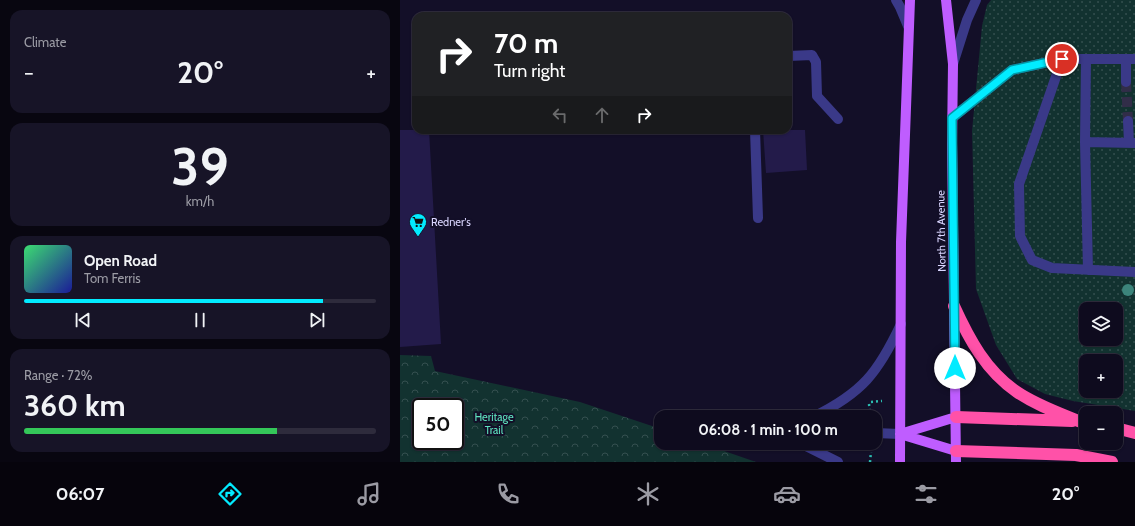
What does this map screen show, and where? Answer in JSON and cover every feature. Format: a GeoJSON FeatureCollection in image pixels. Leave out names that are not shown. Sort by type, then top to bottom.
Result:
{"type":"FeatureCollection","features":[{"type":"Feature","properties":{"kind":"highway"},"geometry":{"type":"LineString","coordinates":[[954,306],[965,331],[975,348],[986,364],[1000,378],[1016,392],[1034,402],[1079,420]]}},
{"type":"Feature","properties":{"kind":"highway"},"geometry":{"type":"LineString","coordinates":[[956,417],[1079,422]]}},
{"type":"Feature","properties":{"kind":"highway"},"geometry":{"type":"LineString","coordinates":[[1123,430],[1135,433]]}},
{"type":"Feature","properties":{"kind":"highway"},"geometry":{"type":"LineString","coordinates":[[956,456],[1076,455],[1112,462]]}},
{"type":"Feature","properties":{"kind":"main road"},"geometry":{"type":"LineString","coordinates":[[900,462],[901,242],[910,0]]}},
{"type":"Feature","properties":{"kind":"main road","name":"North 7th Avenue"},"geometry":{"type":"LineString","coordinates":[[946,0],[953,64],[952,118],[956,456]]}},
{"type":"Feature","properties":{"kind":"main road"},"geometry":{"type":"LineString","coordinates":[[900,434],[956,417]]}},
{"type":"Feature","properties":{"kind":"main road"},"geometry":{"type":"LineString","coordinates":[[900,434],[956,456]]}},
{"type":"Feature","properties":{"kind":"street"},"geometry":{"type":"LineString","coordinates":[[896,0],[908,26]]}},
{"type":"Feature","properties":{"kind":"street"},"geometry":{"type":"LineString","coordinates":[[953,64],[967,20],[976,0]]}},
{"type":"Feature","properties":{"kind":"street"},"geometry":{"type":"LineString","coordinates":[[792,56],[812,56],[816,62],[817,96],[838,119]]}},
{"type":"Feature","properties":{"kind":"street"},"geometry":{"type":"LineString","coordinates":[[952,118],[1012,70],[1062,59],[1130,59],[1126,82]]}},
{"type":"Feature","properties":{"kind":"street"},"geometry":{"type":"LineString","coordinates":[[1062,59],[1020,184],[1020,236],[1032,260],[1052,268],[1135,272]]}},
{"type":"Feature","properties":{"kind":"street"},"geometry":{"type":"LineString","coordinates":[[1086,59],[1085,142],[1088,270]]}},
{"type":"Feature","properties":{"kind":"street"},"geometry":{"type":"LineString","coordinates":[[1085,142],[1132,143],[1128,121]]}},
{"type":"Feature","properties":{"kind":"street"},"geometry":{"type":"LineString","coordinates":[[755,134],[758,218]]}},
{"type":"Feature","properties":{"kind":"street"},"geometry":{"type":"LineString","coordinates":[[827,410],[860,387],[871,375],[881,363],[901,324]]}},
{"type":"Feature","properties":{"kind":"street"},"geometry":{"type":"LineString","coordinates":[[882,433],[900,434]]}},
{"type":"Feature","properties":{"kind":"street"},"geometry":{"type":"LineString","coordinates":[[814,450],[838,462]]}},
{"type":"Feature","properties":{"kind":"path"},"geometry":{"type":"LineString","coordinates":[[869,398],[870,410]]}},
{"type":"Feature","properties":{"kind":"path"},"geometry":{"type":"LineString","coordinates":[[869,402],[886,401]]}},
{"type":"Feature","properties":{"kind":"path"},"geometry":{"type":"LineString","coordinates":[[870,462],[871,452]]}},
{"type":"Feature","properties":{"kind":"green space"},"geometry":{"type":"Polygon","coordinates":[[[991,0],[1135,0],[1135,411],[1123,409],[1123,406],[1104,406],[1073,401],[1045,394],[1017,379],[996,345],[976,289],[972,131],[982,26],[987,5],[991,0]]]}},
{"type":"Feature","properties":{"kind":"green space","name":"Heritage Trail"},"geometry":{"type":"Polygon","coordinates":[[[400,355],[431,356],[435,371],[580,402],[654,427],[654,450],[721,450],[756,462],[400,462],[400,355]]]}},
{"type":"Feature","properties":{"kind":"building","name":"Redner's"},"geometry":{"type":"Polygon","coordinates":[[[400,130],[412,130],[412,134],[429,134],[441,344],[400,347],[400,130]]]}},
{"type":"Feature","properties":{"kind":"building"},"geometry":{"type":"Polygon","coordinates":[[[792,130],[805,130],[807,170],[766,173],[763,134],[792,134],[792,130]]]}},
{"type":"Feature","properties":{"kind":"tunnel"},"geometry":{"type":"LineString","coordinates":[[1126,82],[1128,121]]}},
{"type":"Feature","properties":{"kind":"place","name":"Redner's"},"geometry":{"type":"Point","coordinates":[418,237]}},
{"type":"Feature","properties":{"kind":"route"},"geometry":{"type":"LineString","coordinates":[[955,368],[952,118],[1012,70],[1062,59]]}}]}
